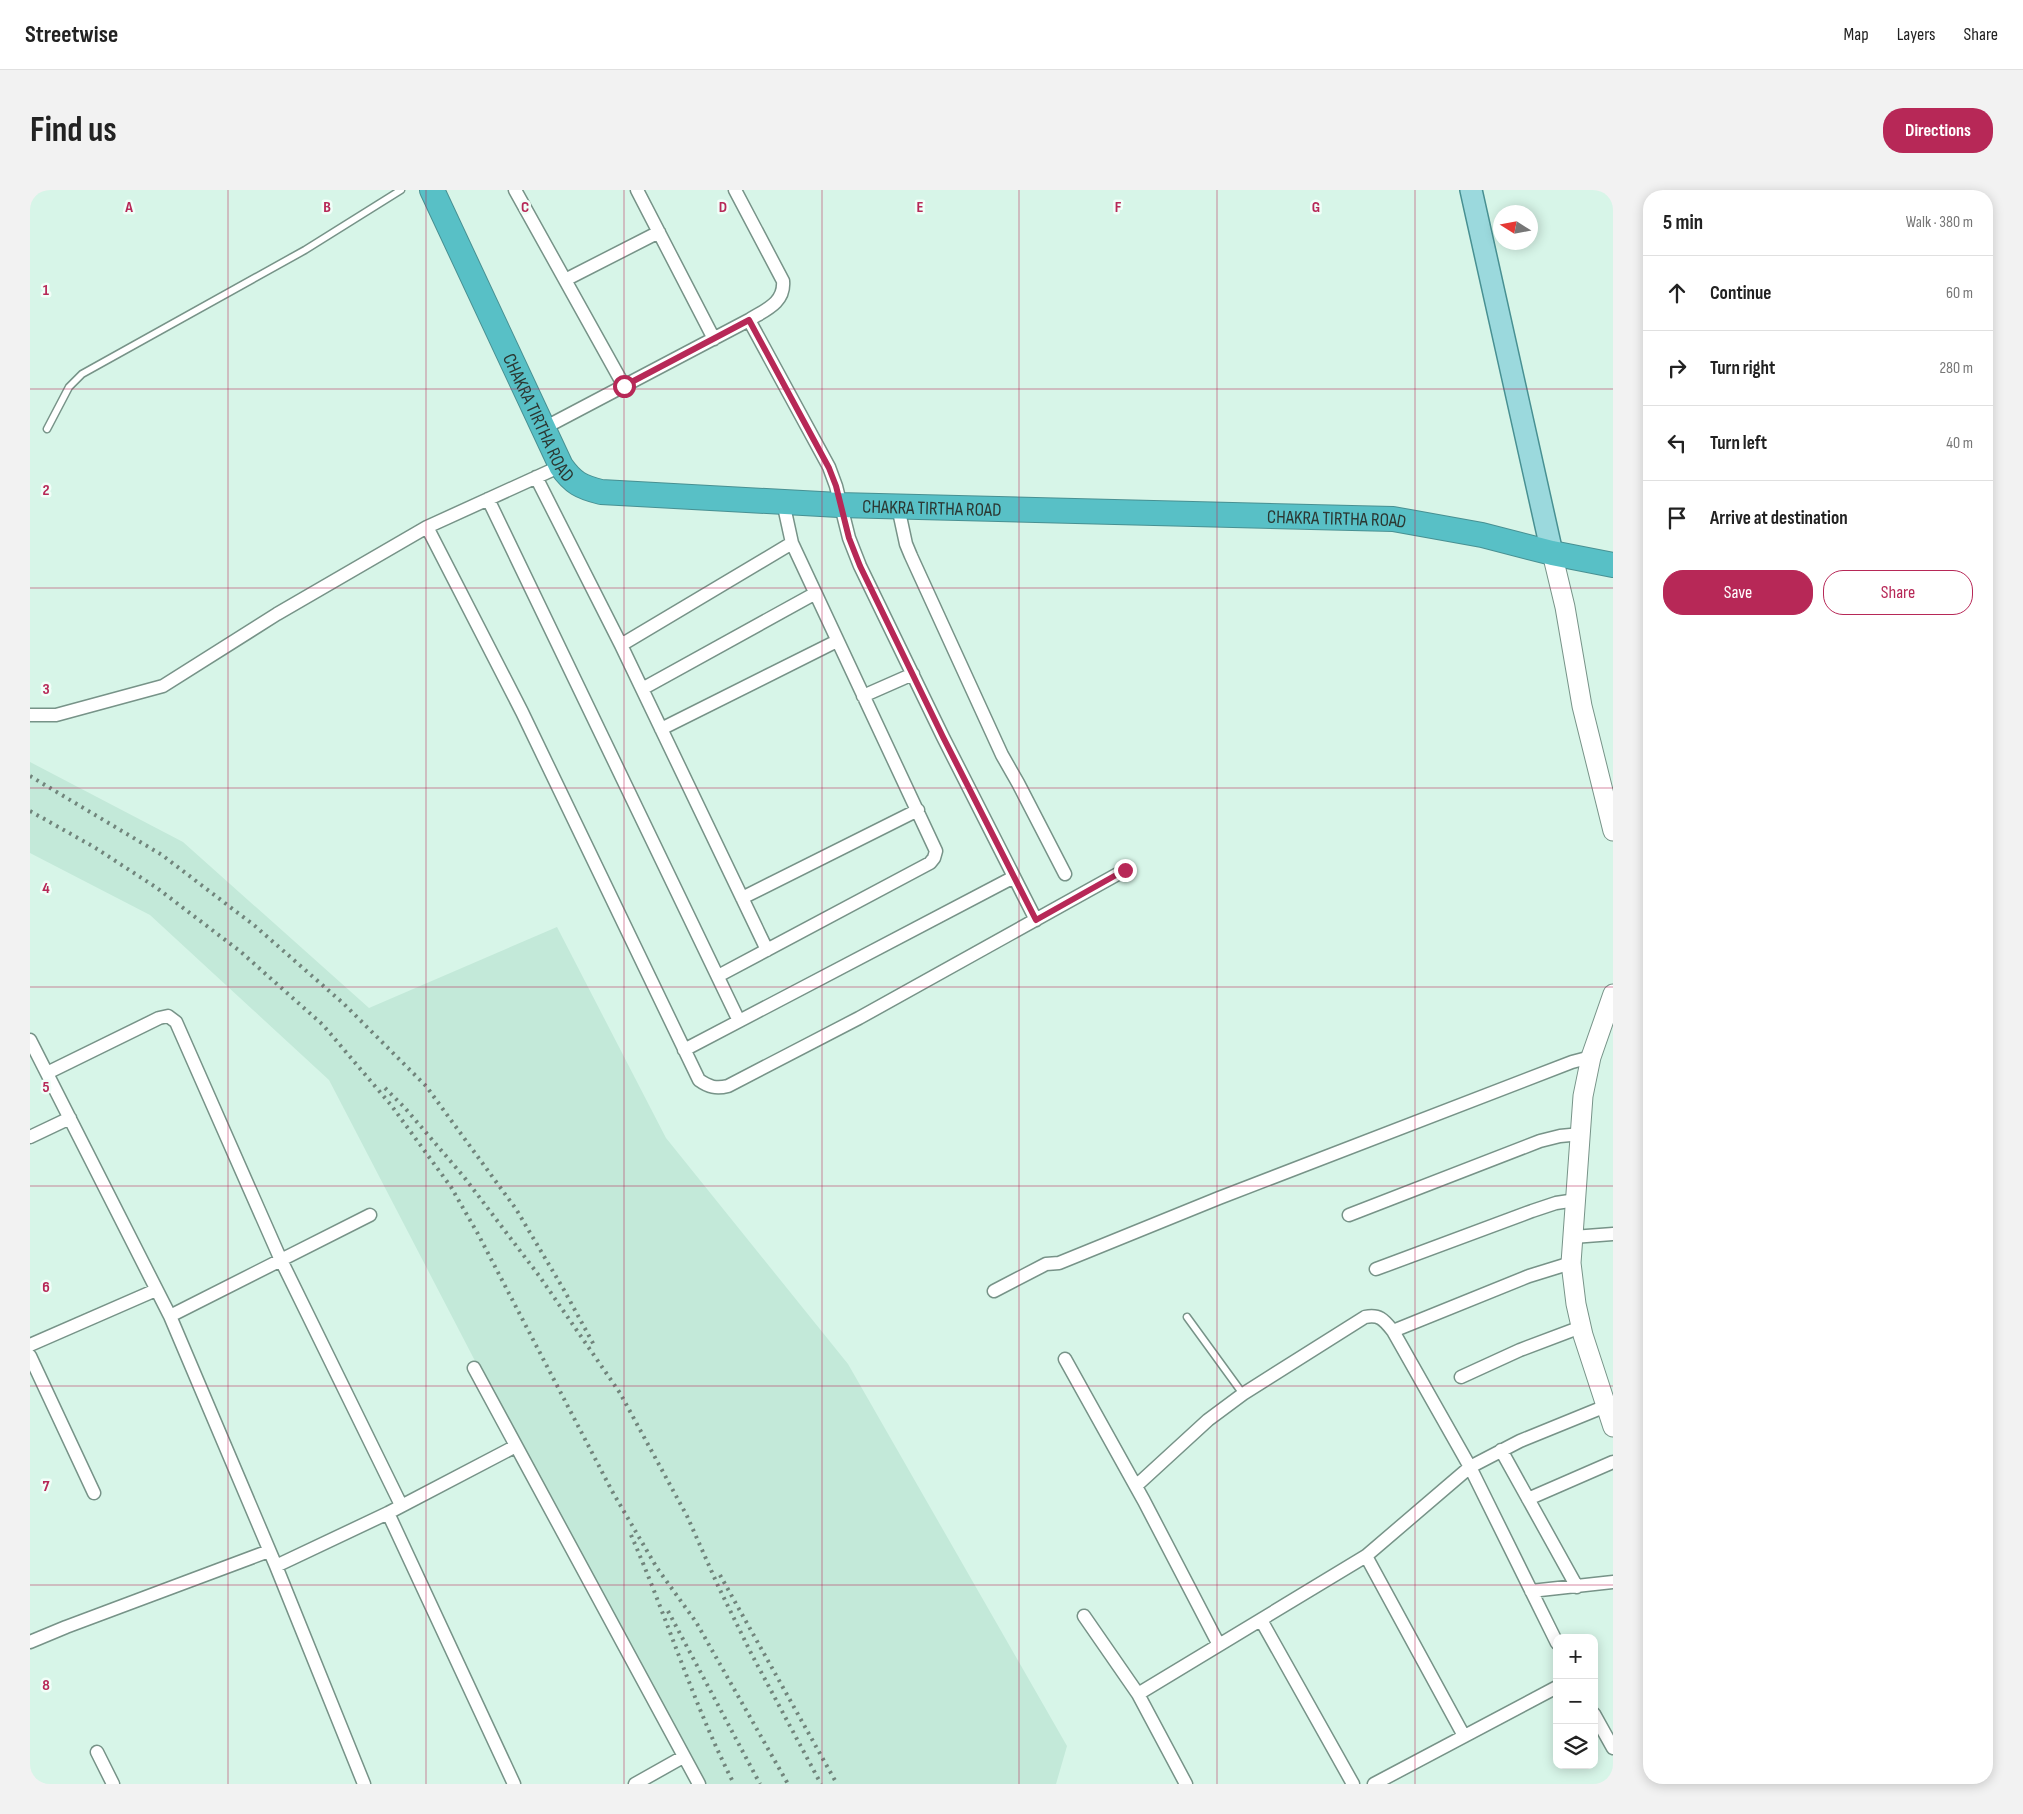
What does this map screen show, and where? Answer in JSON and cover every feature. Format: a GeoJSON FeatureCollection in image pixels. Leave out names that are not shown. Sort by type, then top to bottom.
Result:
{"type":"FeatureCollection","features":[{"type":"Feature","properties":{"kind":"highway","name":"CHAKRA TIRTHA ROAD"},"geometry":{"type":"LineString","coordinates":[[432,190],[561,466],[570,478],[582,488],[600,492],[840,505],[1393,519],[1482,535],[1552,553],[1613,565]]}},
{"type":"Feature","properties":{"kind":"main road"},"geometry":{"type":"LineString","coordinates":[[1472,190],[1565,607],[1582,706],[1613,831]]}},
{"type":"Feature","properties":{"kind":"main road"},"geometry":{"type":"LineString","coordinates":[[1611,1419],[1581,1327],[1571,1263],[1583,1096],[1591,1057],[1613,994]]}},
{"type":"Feature","properties":{"kind":"street"},"geometry":{"type":"LineString","coordinates":[[516,190],[624,386]]}},
{"type":"Feature","properties":{"kind":"street"},"geometry":{"type":"LineString","coordinates":[[637,190],[714,339]]}},
{"type":"Feature","properties":{"kind":"street"},"geometry":{"type":"LineString","coordinates":[[544,428],[714,339],[749,320],[778,301],[784,292],[783,282],[736,190]]}},
{"type":"Feature","properties":{"kind":"street"},"geometry":{"type":"LineString","coordinates":[[565,280],[659,232]]}},
{"type":"Feature","properties":{"kind":"street"},"geometry":{"type":"LineString","coordinates":[[749,320],[829,468],[836,486],[849,538],[860,566],[1036,920]]}},
{"type":"Feature","properties":{"kind":"street"},"geometry":{"type":"LineString","coordinates":[[30,715],[56,714],[163,686],[277,614],[427,527],[561,466]]}},
{"type":"Feature","properties":{"kind":"street"},"geometry":{"type":"LineString","coordinates":[[536,477],[621,645],[767,950]]}},
{"type":"Feature","properties":{"kind":"street"},"geometry":{"type":"LineString","coordinates":[[488,499],[739,1021]]}},
{"type":"Feature","properties":{"kind":"street"},"geometry":{"type":"LineString","coordinates":[[718,976],[930,863],[936,851],[814,594],[792,543],[783,502]]}},
{"type":"Feature","properties":{"kind":"street"},"geometry":{"type":"LineString","coordinates":[[898,507],[906,544],[911,556],[1002,756],[1065,874]]}},
{"type":"Feature","properties":{"kind":"street"},"geometry":{"type":"LineString","coordinates":[[427,527],[522,712],[699,1080],[708,1086],[718,1088],[728,1086],[859,1018],[1125,870]]}},
{"type":"Feature","properties":{"kind":"street"},"geometry":{"type":"LineString","coordinates":[[621,645],[792,543]]}},
{"type":"Feature","properties":{"kind":"street"},"geometry":{"type":"LineString","coordinates":[[642,689],[814,594]]}},
{"type":"Feature","properties":{"kind":"street"},"geometry":{"type":"LineString","coordinates":[[661,729],[837,641]]}},
{"type":"Feature","properties":{"kind":"street"},"geometry":{"type":"LineString","coordinates":[[863,696],[913,674]]}},
{"type":"Feature","properties":{"kind":"street"},"geometry":{"type":"LineString","coordinates":[[742,898],[918,810]]}},
{"type":"Feature","properties":{"kind":"street"},"geometry":{"type":"LineString","coordinates":[[684,1050],[1014,877]]}},
{"type":"Feature","properties":{"kind":"street"},"geometry":{"type":"LineString","coordinates":[[47,1073],[159,1018],[168,1016],[176,1022],[280,1258],[401,1505]]}},
{"type":"Feature","properties":{"kind":"street"},"geometry":{"type":"LineString","coordinates":[[30,1040],[170,1316],[276,1566],[364,1784]]}},
{"type":"Feature","properties":{"kind":"street"},"geometry":{"type":"LineString","coordinates":[[994,1291],[1046,1264],[1059,1262],[1219,1198],[1572,1062],[1591,1057]]}},
{"type":"Feature","properties":{"kind":"street"},"geometry":{"type":"LineString","coordinates":[[30,1137],[70,1118]]}},
{"type":"Feature","properties":{"kind":"street"},"geometry":{"type":"LineString","coordinates":[[1349,1215],[1540,1140],[1581,1134]]}},
{"type":"Feature","properties":{"kind":"street"},"geometry":{"type":"LineString","coordinates":[[1376,1269],[1532,1211],[1556,1203],[1576,1200]]}},
{"type":"Feature","properties":{"kind":"street"},"geometry":{"type":"LineString","coordinates":[[170,1316],[280,1258],[370,1214]]}},
{"type":"Feature","properties":{"kind":"street"},"geometry":{"type":"LineString","coordinates":[[1573,1237],[1613,1234]]}},
{"type":"Feature","properties":{"kind":"street"},"geometry":{"type":"LineString","coordinates":[[1393,1331],[1529,1276],[1571,1263]]}},
{"type":"Feature","properties":{"kind":"street"},"geometry":{"type":"LineString","coordinates":[[30,1345],[156,1290]]}},
{"type":"Feature","properties":{"kind":"street"},"geometry":{"type":"LineString","coordinates":[[1136,1486],[1208,1420],[1243,1394],[1365,1317],[1374,1315],[1380,1317],[1393,1331],[1470,1467],[1553,1635]]}},
{"type":"Feature","properties":{"kind":"street"},"geometry":{"type":"LineString","coordinates":[[1461,1377],[1520,1350],[1581,1327]]}},
{"type":"Feature","properties":{"kind":"street"},"geometry":{"type":"LineString","coordinates":[[30,1356],[94,1493]]}},
{"type":"Feature","properties":{"kind":"street"},"geometry":{"type":"LineString","coordinates":[[1065,1359],[1136,1486],[1219,1645]]}},
{"type":"Feature","properties":{"kind":"street"},"geometry":{"type":"LineString","coordinates":[[474,1368],[699,1784]]}},
{"type":"Feature","properties":{"kind":"street"},"geometry":{"type":"LineString","coordinates":[[1138,1694],[1366,1556],[1470,1467],[1520,1441],[1611,1419]]}},
{"type":"Feature","properties":{"kind":"street"},"geometry":{"type":"LineString","coordinates":[[276,1566],[388,1513],[516,1446]]}},
{"type":"Feature","properties":{"kind":"street"},"geometry":{"type":"LineString","coordinates":[[1501,1450],[1577,1587]]}},
{"type":"Feature","properties":{"kind":"street"},"geometry":{"type":"LineString","coordinates":[[1528,1499],[1613,1462]]}},
{"type":"Feature","properties":{"kind":"street"},"geometry":{"type":"LineString","coordinates":[[388,1513],[514,1784]]}},
{"type":"Feature","properties":{"kind":"street"},"geometry":{"type":"LineString","coordinates":[[30,1642],[269,1551]]}},
{"type":"Feature","properties":{"kind":"street"},"geometry":{"type":"LineString","coordinates":[[1366,1556],[1464,1736]]}},
{"type":"Feature","properties":{"kind":"street"},"geometry":{"type":"LineString","coordinates":[[1531,1591],[1613,1582]]}},
{"type":"Feature","properties":{"kind":"street"},"geometry":{"type":"LineString","coordinates":[[1084,1616],[1138,1694],[1186,1784]]}},
{"type":"Feature","properties":{"kind":"street"},"geometry":{"type":"LineString","coordinates":[[1261,1620],[1352,1784]]}},
{"type":"Feature","properties":{"kind":"street"},"geometry":{"type":"LineString","coordinates":[[1374,1784],[1553,1689]]}},
{"type":"Feature","properties":{"kind":"street"},"geometry":{"type":"LineString","coordinates":[[1598,1721],[1613,1748]]}},
{"type":"Feature","properties":{"kind":"street"},"geometry":{"type":"LineString","coordinates":[[97,1752],[113,1784]]}},
{"type":"Feature","properties":{"kind":"street"},"geometry":{"type":"LineString","coordinates":[[635,1784],[683,1757]]}},
{"type":"Feature","properties":{"kind":"lane"},"geometry":{"type":"LineString","coordinates":[[47,429],[69,387],[82,374],[305,250],[402,190]]}},
{"type":"Feature","properties":{"kind":"lane"},"geometry":{"type":"LineString","coordinates":[[1187,1317],[1243,1394]]}},
{"type":"Feature","properties":{"kind":"shaded area"},"geometry":{"type":"Polygon","coordinates":[[[30,762],[183,842],[369,1008],[557,927],[666,1138],[848,1364],[1067,1746],[1056,1784],[695,1784],[329,1080],[150,915],[30,853],[30,762]]]}},
{"type":"Feature","properties":{"kind":"railway"},"geometry":{"type":"LineString","coordinates":[[30,776],[162,855],[255,926],[344,1004],[426,1086],[516,1209],[594,1345]]}},
{"type":"Feature","properties":{"kind":"railway"},"geometry":{"type":"LineString","coordinates":[[30,811],[94,847],[157,888],[241,952],[323,1025],[391,1105],[451,1187],[478,1234],[612,1491],[657,1568],[696,1622],[788,1784]]}},
{"type":"Feature","properties":{"kind":"railway"},"geometry":{"type":"LineString","coordinates":[[385,1088],[405,1108],[464,1177],[540,1277],[620,1393],[687,1516],[719,1588],[752,1655],[821,1784]]}},
{"type":"Feature","properties":{"kind":"railway"},"geometry":{"type":"LineString","coordinates":[[631,1535],[693,1692],[734,1784]]}},
{"type":"Feature","properties":{"kind":"railway"},"geometry":{"type":"LineString","coordinates":[[720,1575],[837,1784]]}},
{"type":"Feature","properties":{"kind":"railway"},"geometry":{"type":"LineString","coordinates":[[668,1611],[760,1784]]}},
{"type":"Feature","properties":{"kind":"route"},"geometry":{"type":"LineString","coordinates":[[624,386],[749,320],[829,468],[836,486],[849,538],[860,566],[943,737],[1036,920],[1125,870]]}}]}
